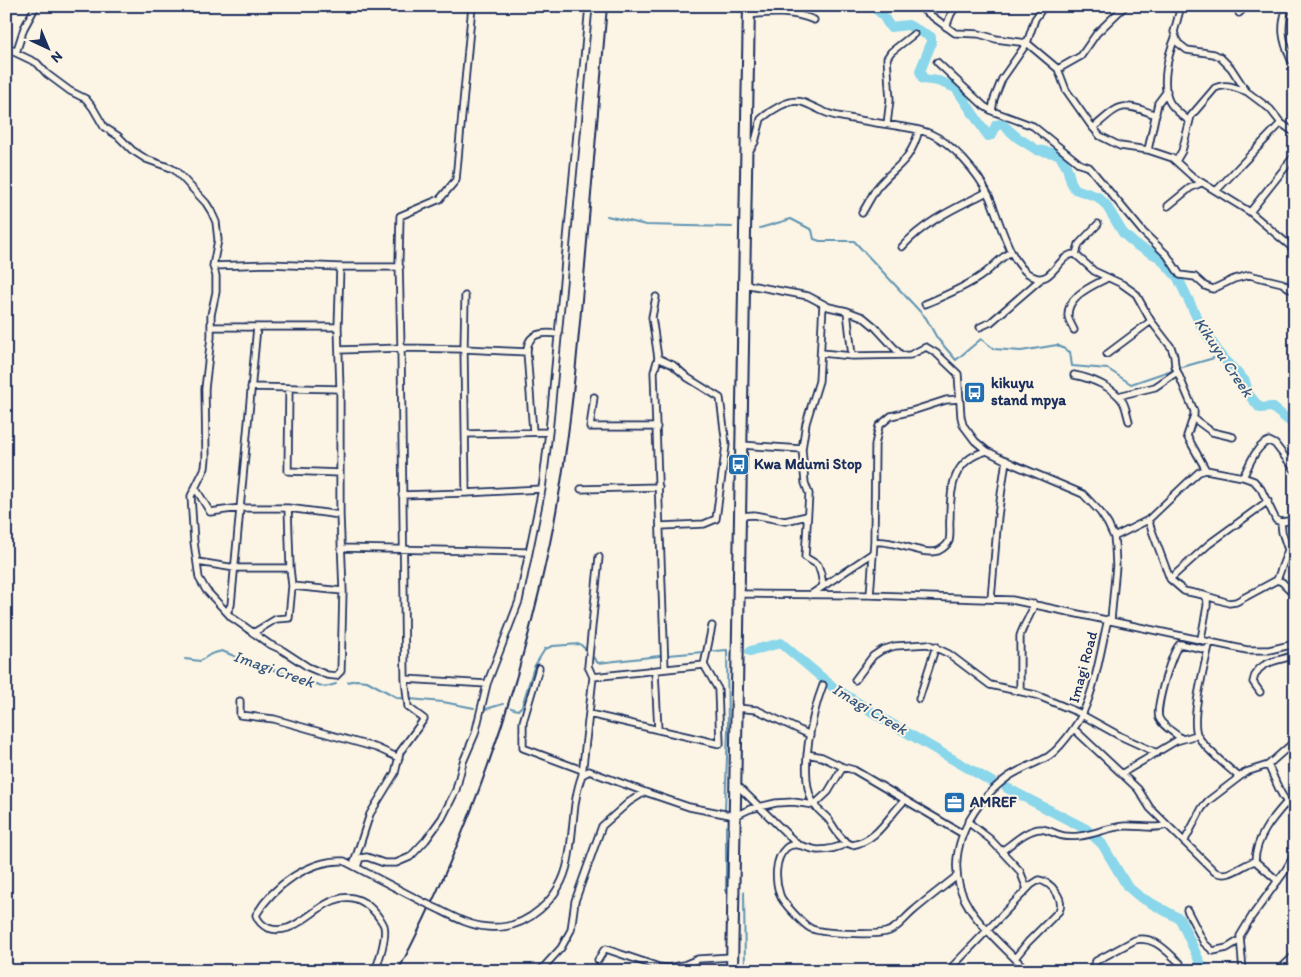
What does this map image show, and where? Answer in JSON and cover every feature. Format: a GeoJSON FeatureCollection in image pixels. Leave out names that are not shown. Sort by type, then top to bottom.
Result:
{"type":"FeatureCollection","features":[{"type":"Feature","properties":{"kind":"highway"},"geometry":{"type":"LineString","coordinates":[[732,971],[749,10]]}},
{"type":"Feature","properties":{"kind":"street"},"geometry":{"type":"LineString","coordinates":[[16,53],[24,28],[36,6]]}},
{"type":"Feature","properties":{"kind":"street"},"geometry":{"type":"LineString","coordinates":[[355,867],[370,814],[395,773],[400,752],[424,719],[408,707],[405,679],[400,216],[440,199],[456,180],[472,6]]}},
{"type":"Feature","properties":{"kind":"street"},"geometry":{"type":"LineString","coordinates":[[355,867],[360,858],[367,857],[384,863],[396,863],[410,857],[426,840],[442,818],[456,790],[463,762],[475,734],[487,684],[519,601],[542,489],[549,432],[589,6]]}},
{"type":"Feature","properties":{"kind":"street"},"geometry":{"type":"LineString","coordinates":[[918,6],[946,27],[959,34],[979,34],[996,39],[1027,43],[1058,69],[1066,90],[1100,136],[1116,144],[1148,150],[1176,161],[1201,183],[1250,212],[1295,250]]}},
{"type":"Feature","properties":{"kind":"street"},"geometry":{"type":"LineString","coordinates":[[946,27],[950,14],[956,6]]}},
{"type":"Feature","properties":{"kind":"street"},"geometry":{"type":"LineString","coordinates":[[992,111],[994,99],[1002,79],[1027,43],[1035,19],[1044,6]]}},
{"type":"Feature","properties":{"kind":"street"},"geometry":{"type":"LineString","coordinates":[[1058,69],[1081,56],[1097,33],[1125,6]]}},
{"type":"Feature","properties":{"kind":"street"},"geometry":{"type":"LineString","coordinates":[[1181,6],[1174,32],[1178,43],[1186,50],[1214,54],[1220,57],[1231,68],[1246,91],[1270,109],[1281,123],[1295,133]]}},
{"type":"Feature","properties":{"kind":"street"},"geometry":{"type":"LineString","coordinates":[[1239,14],[1246,6]]}},
{"type":"Feature","properties":{"kind":"street"},"geometry":{"type":"LineString","coordinates":[[1288,6],[1282,21],[1282,27],[1291,60]]}},
{"type":"Feature","properties":{"kind":"street"},"geometry":{"type":"LineString","coordinates":[[749,10],[792,13],[814,20]]}},
{"type":"Feature","properties":{"kind":"street"},"geometry":{"type":"LineString","coordinates":[[887,124],[890,100],[887,58],[891,52],[914,34]]}},
{"type":"Feature","properties":{"kind":"street"},"geometry":{"type":"LineString","coordinates":[[1175,38],[1166,66],[1167,92],[1174,108],[1189,121]]}},
{"type":"Feature","properties":{"kind":"street"},"geometry":{"type":"LineString","coordinates":[[6,45],[16,53],[37,63],[47,74],[70,91],[86,99],[104,127],[118,136],[128,147],[139,155],[176,171],[206,203],[216,222],[218,240],[214,266],[216,292],[211,315],[205,389],[205,468],[196,489],[191,494],[194,542],[200,582],[234,619],[253,633],[308,666],[327,675],[336,676],[341,671],[342,591],[338,327],[340,267]]}},
{"type":"Feature","properties":{"kind":"street"},"geometry":{"type":"LineString","coordinates":[[936,62],[972,96],[992,111],[1033,126],[1080,164],[1089,167],[1143,232],[1167,255],[1180,275],[1195,277],[1205,286],[1213,289],[1245,276],[1253,275],[1282,283],[1295,292]]}},
{"type":"Feature","properties":{"kind":"street"},"geometry":{"type":"LineString","coordinates":[[1176,161],[1182,151],[1189,121],[1197,108],[1215,88],[1227,86],[1246,91]]}},
{"type":"Feature","properties":{"kind":"street"},"geometry":{"type":"LineString","coordinates":[[1148,150],[1159,99],[1167,92]]}},
{"type":"Feature","properties":{"kind":"street"},"geometry":{"type":"LineString","coordinates":[[746,158],[754,142],[761,119],[778,107],[794,101],[829,114],[919,130],[936,136],[976,175],[987,192],[1011,252],[1028,273],[1034,277],[1042,278]]}},
{"type":"Feature","properties":{"kind":"street"},"geometry":{"type":"LineString","coordinates":[[1093,128],[1121,106],[1127,105],[1156,114]]}},
{"type":"Feature","properties":{"kind":"street"},"geometry":{"type":"LineString","coordinates":[[1216,191],[1281,123]]}},
{"type":"Feature","properties":{"kind":"street"},"geometry":{"type":"LineString","coordinates":[[862,213],[875,191],[909,156],[919,130]]}},
{"type":"Feature","properties":{"kind":"street"},"geometry":{"type":"LineString","coordinates":[[1250,212],[1295,155]]}},
{"type":"Feature","properties":{"kind":"street"},"geometry":{"type":"LineString","coordinates":[[1168,206],[1190,188],[1201,183]]}},
{"type":"Feature","properties":{"kind":"street"},"geometry":{"type":"LineString","coordinates":[[902,247],[913,235],[932,220],[987,192]]}},
{"type":"Feature","properties":{"kind":"street"},"geometry":{"type":"LineString","coordinates":[[1076,254],[1079,244],[1098,224]]}},
{"type":"Feature","properties":{"kind":"street"},"geometry":{"type":"LineString","coordinates":[[925,304],[973,281],[1011,252]]}},
{"type":"Feature","properties":{"kind":"street"},"geometry":{"type":"LineString","coordinates":[[1076,254],[1094,271],[1133,291],[1151,321],[1171,347],[1177,372],[1192,405],[1193,418],[1187,436],[1206,470]]}},
{"type":"Feature","properties":{"kind":"street"},"geometry":{"type":"LineString","coordinates":[[980,327],[991,322],[1042,278],[1050,274],[1067,256],[1076,254]]}},
{"type":"Feature","properties":{"kind":"street"},"geometry":{"type":"LineString","coordinates":[[214,266],[269,264],[400,267]]}},
{"type":"Feature","properties":{"kind":"street"},"geometry":{"type":"LineString","coordinates":[[1074,330],[1068,316],[1076,297],[1107,278]]}},
{"type":"Feature","properties":{"kind":"street"},"geometry":{"type":"LineString","coordinates":[[744,284],[808,296],[837,310],[847,311],[863,317],[900,354]]}},
{"type":"Feature","properties":{"kind":"street"},"geometry":{"type":"LineString","coordinates":[[465,296],[466,493]]}},
{"type":"Feature","properties":{"kind":"street"},"geometry":{"type":"LineString","coordinates":[[656,297],[652,317],[658,358],[654,372],[665,669]]}},
{"type":"Feature","properties":{"kind":"street"},"geometry":{"type":"LineString","coordinates":[[823,304],[819,381],[806,423],[802,449],[805,482],[809,494],[808,535],[805,557],[818,565],[823,585]]}},
{"type":"Feature","properties":{"kind":"street"},"geometry":{"type":"LineString","coordinates":[[847,311],[852,356]]}},
{"type":"Feature","properties":{"kind":"street"},"geometry":{"type":"LineString","coordinates":[[1107,354],[1151,321]]}},
{"type":"Feature","properties":{"kind":"street"},"geometry":{"type":"LineString","coordinates":[[211,327],[338,327]]}},
{"type":"Feature","properties":{"kind":"street"},"geometry":{"type":"LineString","coordinates":[[227,612],[231,605],[235,568],[257,327]]}},
{"type":"Feature","properties":{"kind":"street"},"geometry":{"type":"LineString","coordinates":[[532,432],[528,342],[533,335],[544,332],[559,334]]}},
{"type":"Feature","properties":{"kind":"street"},"geometry":{"type":"LineString","coordinates":[[339,350],[401,348],[527,352]]}},
{"type":"Feature","properties":{"kind":"street"},"geometry":{"type":"LineString","coordinates":[[820,353],[852,356],[889,356],[910,355],[924,348],[931,348],[958,374],[960,410],[963,424],[975,441],[987,451],[1083,494],[1100,512],[1114,537],[1148,520],[1199,472],[1206,470],[1243,477],[1256,484],[1268,501],[1274,517],[1281,522],[1295,520]]}},
{"type":"Feature","properties":{"kind":"street"},"geometry":{"type":"LineString","coordinates":[[658,358],[673,365],[688,378],[720,398],[726,445],[716,519],[704,524],[661,526]]}},
{"type":"Feature","properties":{"kind":"street"},"geometry":{"type":"LineString","coordinates":[[1118,396],[1155,387],[1177,372]]}},
{"type":"Feature","properties":{"kind":"street"},"geometry":{"type":"LineString","coordinates":[[1074,375],[1095,380],[1118,396],[1123,401],[1129,421]]}},
{"type":"Feature","properties":{"kind":"street"},"geometry":{"type":"LineString","coordinates":[[251,387],[340,389]]}},
{"type":"Feature","properties":{"kind":"street"},"geometry":{"type":"LineString","coordinates":[[289,388],[288,471],[340,473]]}},
{"type":"Feature","properties":{"kind":"street"},"geometry":{"type":"LineString","coordinates":[[594,397],[590,428],[656,427]]}},
{"type":"Feature","properties":{"kind":"street"},"geometry":{"type":"LineString","coordinates":[[870,595],[874,542],[874,462],[876,435],[879,426],[890,416],[912,412],[946,400],[960,399]]}},
{"type":"Feature","properties":{"kind":"street"},"geometry":{"type":"LineString","coordinates":[[1193,418],[1212,432],[1233,436]]}},
{"type":"Feature","properties":{"kind":"street"},"geometry":{"type":"LineString","coordinates":[[466,434],[549,432]]}},
{"type":"Feature","properties":{"kind":"street"},"geometry":{"type":"LineString","coordinates":[[1243,477],[1254,457],[1265,442],[1269,441],[1275,444],[1295,470]]}},
{"type":"Feature","properties":{"kind":"street"},"geometry":{"type":"LineString","coordinates":[[726,445],[802,449]]}},
{"type":"Feature","properties":{"kind":"street"},"geometry":{"type":"LineString","coordinates":[[874,542],[886,541],[926,552],[942,550],[949,541],[950,503],[957,472],[970,456],[987,451]]}},
{"type":"Feature","properties":{"kind":"street"},"geometry":{"type":"LineString","coordinates":[[990,599],[998,516],[1006,460]]}},
{"type":"Feature","properties":{"kind":"street"},"geometry":{"type":"LineString","coordinates":[[580,489],[659,487]]}},
{"type":"Feature","properties":{"kind":"street"},"geometry":{"type":"LineString","coordinates":[[196,489],[210,512],[240,508],[288,508],[340,515]]}},
{"type":"Feature","properties":{"kind":"street"},"geometry":{"type":"LineString","coordinates":[[402,495],[542,489]]}},
{"type":"Feature","properties":{"kind":"street"},"geometry":{"type":"LineString","coordinates":[[1170,579],[1209,544],[1268,501]]}},
{"type":"Feature","properties":{"kind":"street"},"geometry":{"type":"LineString","coordinates":[[253,633],[276,619],[289,618],[292,586],[288,508]]}},
{"type":"Feature","properties":{"kind":"street"},"geometry":{"type":"LineString","coordinates":[[740,516],[754,515],[781,520],[807,516]]}},
{"type":"Feature","properties":{"kind":"street"},"geometry":{"type":"LineString","coordinates":[[1148,520],[1170,579],[1184,591],[1229,603],[1236,602],[1278,580],[1288,550],[1281,522]]}},
{"type":"Feature","properties":{"kind":"street","name":"Imagi Road"},"geometry":{"type":"LineString","coordinates":[[1027,971],[988,930],[965,901],[957,876],[957,856],[962,834],[984,800],[1013,774],[1053,753],[1074,729],[1089,701],[1110,620],[1116,566],[1114,537]]}},
{"type":"Feature","properties":{"kind":"street"},"geometry":{"type":"LineString","coordinates":[[341,548],[529,552]]}},
{"type":"Feature","properties":{"kind":"street"},"geometry":{"type":"LineString","coordinates":[[810,595],[873,553]]}},
{"type":"Feature","properties":{"kind":"street"},"geometry":{"type":"LineString","coordinates":[[374,971],[380,955],[384,925],[376,912],[362,901],[355,898],[342,898],[326,904],[288,928],[274,930],[264,927],[258,922],[256,916],[262,905],[276,891],[303,870],[333,860],[344,861],[468,923],[488,928],[517,923],[542,908],[555,894],[564,876],[568,861],[578,787],[582,772],[593,677],[588,666],[599,557]]}},
{"type":"Feature","properties":{"kind":"street"},"geometry":{"type":"LineString","coordinates":[[198,562],[235,568],[290,568]]}},
{"type":"Feature","properties":{"kind":"street"},"geometry":{"type":"LineString","coordinates":[[1278,580],[1295,595]]}},
{"type":"Feature","properties":{"kind":"street"},"geometry":{"type":"LineString","coordinates":[[292,586],[342,591]]}},
{"type":"Feature","properties":{"kind":"street"},"geometry":{"type":"LineString","coordinates":[[739,594],[870,595],[1012,600],[1248,650],[1270,650],[1295,644]]}},
{"type":"Feature","properties":{"kind":"street"},"geometry":{"type":"LineString","coordinates":[[1200,640],[1207,606],[1207,600],[1203,595]]}},
{"type":"Feature","properties":{"kind":"street"},"geometry":{"type":"LineString","coordinates":[[1020,691],[1020,636],[1034,604]]}},
{"type":"Feature","properties":{"kind":"street"},"geometry":{"type":"LineString","coordinates":[[589,714],[720,744],[718,689],[704,665],[712,626]]}},
{"type":"Feature","properties":{"kind":"street"},"geometry":{"type":"LineString","coordinates":[[1210,641],[1194,728],[1197,735],[1239,777]]}},
{"type":"Feature","properties":{"kind":"street"},"geometry":{"type":"LineString","coordinates":[[855,680],[873,656],[882,650],[895,646],[928,644],[936,646],[949,654],[990,685],[1036,695],[1082,715],[1120,736],[1157,753]]}},
{"type":"Feature","properties":{"kind":"street"},"geometry":{"type":"LineString","coordinates":[[1182,739],[1159,720],[1159,703],[1174,652],[1180,644],[1208,650]]}},
{"type":"Feature","properties":{"kind":"street"},"geometry":{"type":"LineString","coordinates":[[919,699],[936,646]]}},
{"type":"Feature","properties":{"kind":"street"},"geometry":{"type":"LineString","coordinates":[[1260,692],[1253,682],[1258,668],[1264,664],[1295,655]]}},
{"type":"Feature","properties":{"kind":"street"},"geometry":{"type":"LineString","coordinates":[[593,677],[704,665]]}},
{"type":"Feature","properties":{"kind":"street"},"geometry":{"type":"LineString","coordinates":[[538,668],[523,722],[523,748],[582,772],[589,771],[689,807],[735,816],[750,809],[785,802],[814,805],[828,792],[843,767]]}},
{"type":"Feature","properties":{"kind":"street"},"geometry":{"type":"LineString","coordinates":[[655,670],[658,730]]}},
{"type":"Feature","properties":{"kind":"street"},"geometry":{"type":"LineString","coordinates":[[405,679],[487,684]]}},
{"type":"Feature","properties":{"kind":"street"},"geometry":{"type":"LineString","coordinates":[[823,685],[810,735],[806,778],[814,805],[847,844]]}},
{"type":"Feature","properties":{"kind":"street"},"geometry":{"type":"LineString","coordinates":[[240,700],[240,715],[274,719],[377,748],[399,758]]}},
{"type":"Feature","properties":{"kind":"street"},"geometry":{"type":"LineString","coordinates":[[737,708],[757,710],[810,735]]}},
{"type":"Feature","properties":{"kind":"street"},"geometry":{"type":"LineString","coordinates":[[1074,729],[1138,789],[1150,808],[1210,868],[1219,874],[1233,872],[1255,861]]}},
{"type":"Feature","properties":{"kind":"street"},"geometry":{"type":"LineString","coordinates":[[1122,774],[1182,739],[1197,735]]}},
{"type":"Feature","properties":{"kind":"street"},"geometry":{"type":"LineString","coordinates":[[1184,842],[1202,808],[1239,777],[1253,768],[1268,765],[1295,741]]}},
{"type":"Feature","properties":{"kind":"street"},"geometry":{"type":"LineString","coordinates":[[808,754],[822,757],[854,770],[962,834]]}},
{"type":"Feature","properties":{"kind":"street"},"geometry":{"type":"LineString","coordinates":[[1268,765],[1286,803],[1295,812]]}},
{"type":"Feature","properties":{"kind":"street"},"geometry":{"type":"LineString","coordinates":[[735,783],[797,844],[818,850],[839,848],[847,844],[860,844],[880,830],[894,810],[905,800]]}},
{"type":"Feature","properties":{"kind":"street"},"geometry":{"type":"LineString","coordinates":[[540,971],[561,948],[571,930],[575,901],[602,826],[629,802],[644,792]]}},
{"type":"Feature","properties":{"kind":"street"},"geometry":{"type":"LineString","coordinates":[[1278,881],[1255,861],[1255,849],[1259,840],[1286,803]]}},
{"type":"Feature","properties":{"kind":"street"},"geometry":{"type":"LineString","coordinates":[[968,822],[1020,871],[1027,889]]}},
{"type":"Feature","properties":{"kind":"street"},"geometry":{"type":"LineString","coordinates":[[1002,852],[1034,830],[1041,829],[1058,835],[1073,837],[1125,826],[1157,828],[1167,825]]}},
{"type":"Feature","properties":{"kind":"street"},"geometry":{"type":"LineString","coordinates":[[797,844],[786,848],[777,863],[780,895],[805,925],[819,931],[835,933],[887,932],[957,876]]}},
{"type":"Feature","properties":{"kind":"street"},"geometry":{"type":"LineString","coordinates":[[1243,971],[1240,936],[1295,854]]}},
{"type":"Feature","properties":{"kind":"street"},"geometry":{"type":"LineString","coordinates":[[948,971],[1027,889],[1038,880],[1043,881],[1054,890],[1062,905],[1059,911],[1046,922],[1015,958]]}},
{"type":"Feature","properties":{"kind":"street"},"geometry":{"type":"LineString","coordinates":[[1187,910],[1204,943],[1213,951],[1227,948],[1240,940]]}},
{"type":"Feature","properties":{"kind":"street"},"geometry":{"type":"LineString","coordinates":[[1090,971],[1096,962],[1135,940],[1141,939],[1156,942],[1180,963]]}},
{"type":"Feature","properties":{"kind":"street"},"geometry":{"type":"LineString","coordinates":[[598,960],[606,949],[659,968],[680,966],[698,959],[732,957]]}},
{"type":"Feature","properties":{"kind":"street"},"geometry":{"type":"LineString","coordinates":[[1278,971],[1295,955]]}},
{"type":"Feature","properties":{"kind":"waterway","name":"Kikuyu Creek"},"geometry":{"type":"LineString","coordinates":[[872,6],[882,14],[890,27],[908,25],[931,37],[931,44],[920,71],[923,79],[938,81],[956,88],[988,136],[992,135],[996,125],[1002,124],[1018,138],[1037,150],[1059,154],[1075,189],[1098,197],[1106,205],[1123,233],[1136,245],[1159,257],[1178,278],[1200,324],[1221,356],[1245,381],[1249,395],[1260,408],[1272,407],[1292,423],[1295,438]]}},
{"type":"Feature","properties":{"kind":"waterway"},"geometry":{"type":"LineString","coordinates":[[607,216],[646,225],[732,227]]}},
{"type":"Feature","properties":{"kind":"waterway"},"geometry":{"type":"LineString","coordinates":[[760,228],[791,219],[812,230],[814,239],[820,241],[854,241],[926,318],[937,338],[956,360],[981,339],[994,349],[1021,351],[1057,345],[1070,352],[1072,366],[1108,369],[1131,384],[1172,370]]}},
{"type":"Feature","properties":{"kind":"waterway"},"geometry":{"type":"LineString","coordinates":[[1179,368],[1221,356]]}},
{"type":"Feature","properties":{"kind":"waterway","name":"Imagi Creek"},"geometry":{"type":"LineString","coordinates":[[750,651],[781,643],[833,687],[885,720],[992,782]]}},
{"type":"Feature","properties":{"kind":"waterway","name":"Imagi Creek"},"geometry":{"type":"LineString","coordinates":[[511,708],[518,710],[522,706],[534,667],[545,649],[553,646],[580,644],[588,652]]}},
{"type":"Feature","properties":{"kind":"waterway"},"geometry":{"type":"LineString","coordinates":[[591,655],[598,663],[727,650],[728,730],[725,811]]}},
{"type":"Feature","properties":{"kind":"waterway","name":"Imagi Creek"},"geometry":{"type":"LineString","coordinates":[[185,659],[200,661],[211,654],[222,651],[246,661],[325,687],[336,684]]}},
{"type":"Feature","properties":{"kind":"waterway","name":"Imagi Creek"},"geometry":{"type":"LineString","coordinates":[[348,682],[356,680],[367,681],[398,698],[443,702],[474,708]]}},
{"type":"Feature","properties":{"kind":"waterway","name":"Imagi Creek"},"geometry":{"type":"LineString","coordinates":[[486,709],[503,704]]}},
{"type":"Feature","properties":{"kind":"waterway","name":"Imagi Creek"},"geometry":{"type":"LineString","coordinates":[[1007,788],[1086,829],[1102,844],[1127,886],[1140,897],[1180,919],[1204,971]]}},
{"type":"Feature","properties":{"kind":"waterway"},"geometry":{"type":"LineString","coordinates":[[726,826],[726,892]]}},
{"type":"Feature","properties":{"kind":"waterway"},"geometry":{"type":"LineString","coordinates":[[744,892],[745,971]]}},
{"type":"Feature","properties":{"kind":"railway"},"geometry":{"type":"LineString","coordinates":[[398,971],[424,920],[447,868],[489,762],[523,654],[550,543],[567,440],[575,370],[607,6]]}},
{"type":"Feature","properties":{"kind":"place","name":"kikuyu stand mpya"},"geometry":{"type":"Point","coordinates":[975,392]}},
{"type":"Feature","properties":{"kind":"place","name":"Kwa Mdumi Stop"},"geometry":{"type":"Point","coordinates":[738,464]}},
{"type":"Feature","properties":{"kind":"place","name":"AMREF"},"geometry":{"type":"Point","coordinates":[954,802]}}]}
